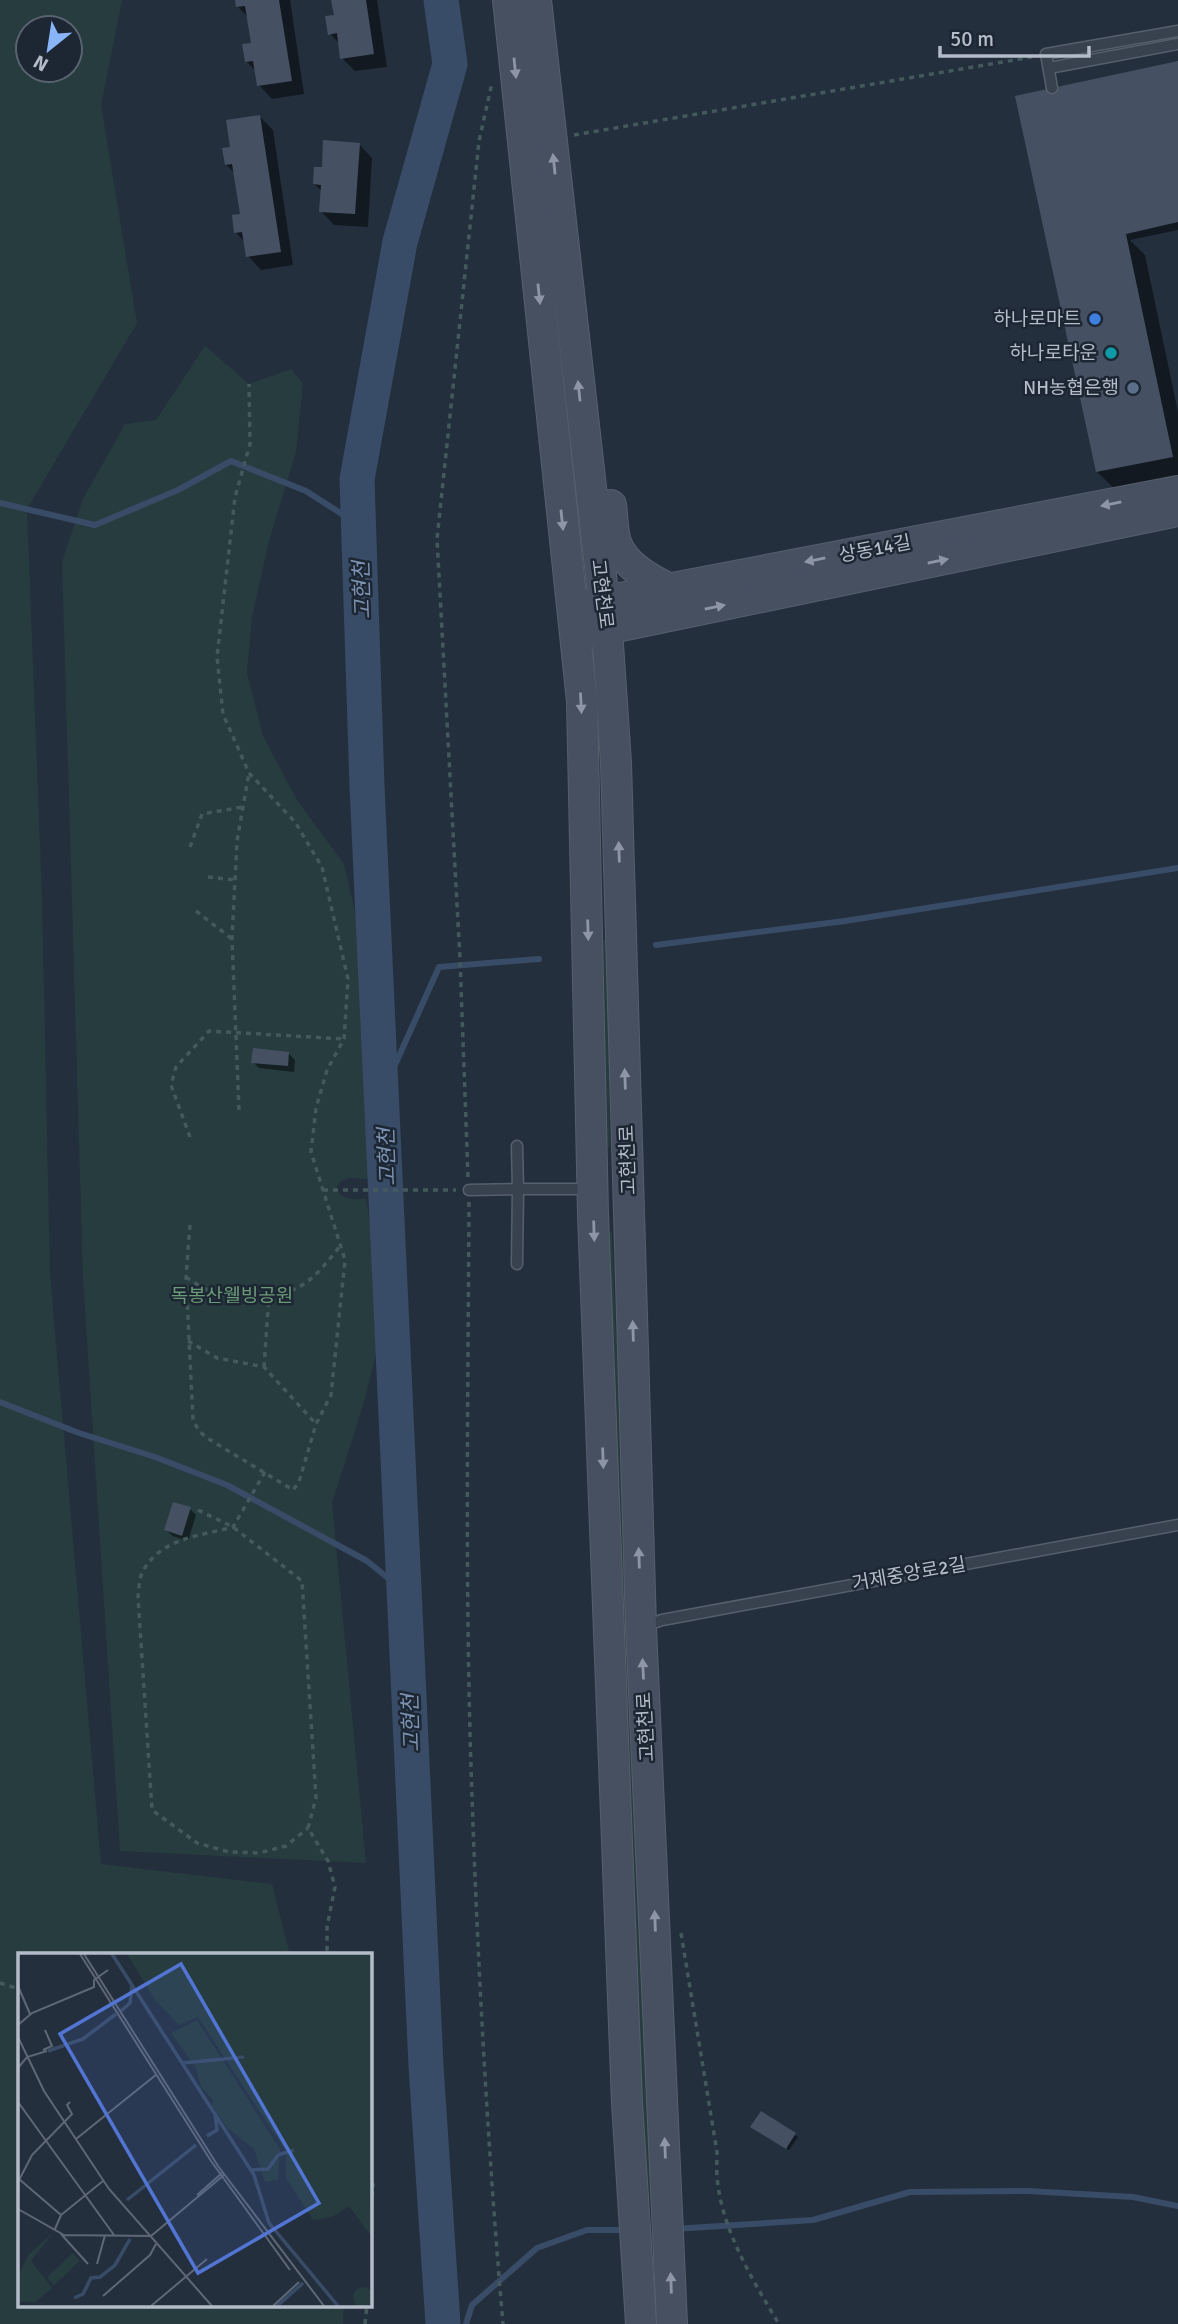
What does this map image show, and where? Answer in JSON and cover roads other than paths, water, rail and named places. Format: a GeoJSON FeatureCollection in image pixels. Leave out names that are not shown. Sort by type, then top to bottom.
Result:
{"type":"FeatureCollection","features":[{"type":"Feature","properties":{"kind":"street","name":"고현천로"},"geometry":{"type":"LineString","coordinates":[[508,0],[582,701],[595,1190],[593,1214],[627,2089],[641,2324]]}},
{"type":"Feature","properties":{"kind":"street","name":"고현천로"},"geometry":{"type":"LineString","coordinates":[[536,0],[605,615],[616,763],[641,1627],[672,2324]]}},
{"type":"Feature","properties":{"kind":"street"},"geometry":{"type":"LineString","coordinates":[[585,446],[605,463],[617,545],[627,559],[670,602],[664,623],[639,639],[627,653],[624,665],[628,741],[623,755],[616,763]]}},
{"type":"Feature","properties":{"kind":"street","name":"상동14길"},"geometry":{"type":"LineString","coordinates":[[574,621],[1178,491]]}},
{"type":"Feature","properties":{"kind":"street","name":"상동14길"},"geometry":{"type":"LineString","coordinates":[[670,602],[1178,512]]}},
{"type":"Feature","properties":{"kind":"lane"},"geometry":{"type":"LineString","coordinates":[[1052,88],[1046,54],[1178,31]]}},
{"type":"Feature","properties":{"kind":"lane"},"geometry":{"type":"LineString","coordinates":[[1049,68],[1178,44]]}},
{"type":"Feature","properties":{"kind":"lane"},"geometry":{"type":"LineString","coordinates":[[517,1146],[517,1264]]}},
{"type":"Feature","properties":{"kind":"lane"},"geometry":{"type":"LineString","coordinates":[[469,1190],[595,1190]]}},
{"type":"Feature","properties":{"kind":"lane","name":"거제중앙로2길"},"geometry":{"type":"LineString","coordinates":[[641,1627],[676,1617],[1178,1525]]}},
{"type":"Feature","properties":{"kind":"waterway","name":"고현천"},"geometry":{"type":"LineString","coordinates":[[441,0],[450,64],[400,242],[357,479],[367,786],[426,2066],[443,2324]]}},
{"type":"Feature","properties":{"kind":"waterway"},"geometry":{"type":"LineString","coordinates":[[0,503],[95,525],[178,490],[231,461],[306,491],[359,525]]}},
{"type":"Feature","properties":{"kind":"waterway"},"geometry":{"type":"LineString","coordinates":[[656,945],[845,921],[1178,868]]}},
{"type":"Feature","properties":{"kind":"waterway"},"geometry":{"type":"LineString","coordinates":[[382,1094],[439,967],[539,959]]}},
{"type":"Feature","properties":{"kind":"waterway"},"geometry":{"type":"LineString","coordinates":[[0,1402],[227,1485],[367,1561],[404,1591]]}},
{"type":"Feature","properties":{"kind":"waterway"},"geometry":{"type":"LineString","coordinates":[[674,2229],[813,2220],[910,2192],[1028,2191],[1133,2197],[1178,2206]]}},
{"type":"Feature","properties":{"kind":"waterway"},"geometry":{"type":"LineString","coordinates":[[466,2324],[472,2305],[537,2248],[587,2230],[629,2230]]}},
{"type":"Feature","properties":{"kind":"place","name":"하나로마트"},"geometry":{"type":"Point","coordinates":[1095,319]}},
{"type":"Feature","properties":{"kind":"place","name":"하나로타운"},"geometry":{"type":"Point","coordinates":[1111,353]}},
{"type":"Feature","properties":{"kind":"place","name":"NH농협은행"},"geometry":{"type":"Point","coordinates":[1133,388]}},
{"type":"Feature","properties":{"kind":"park label","name":"독봉산웰빙공원"},"geometry":{"type":"Point","coordinates":[232,1296]}}]}
